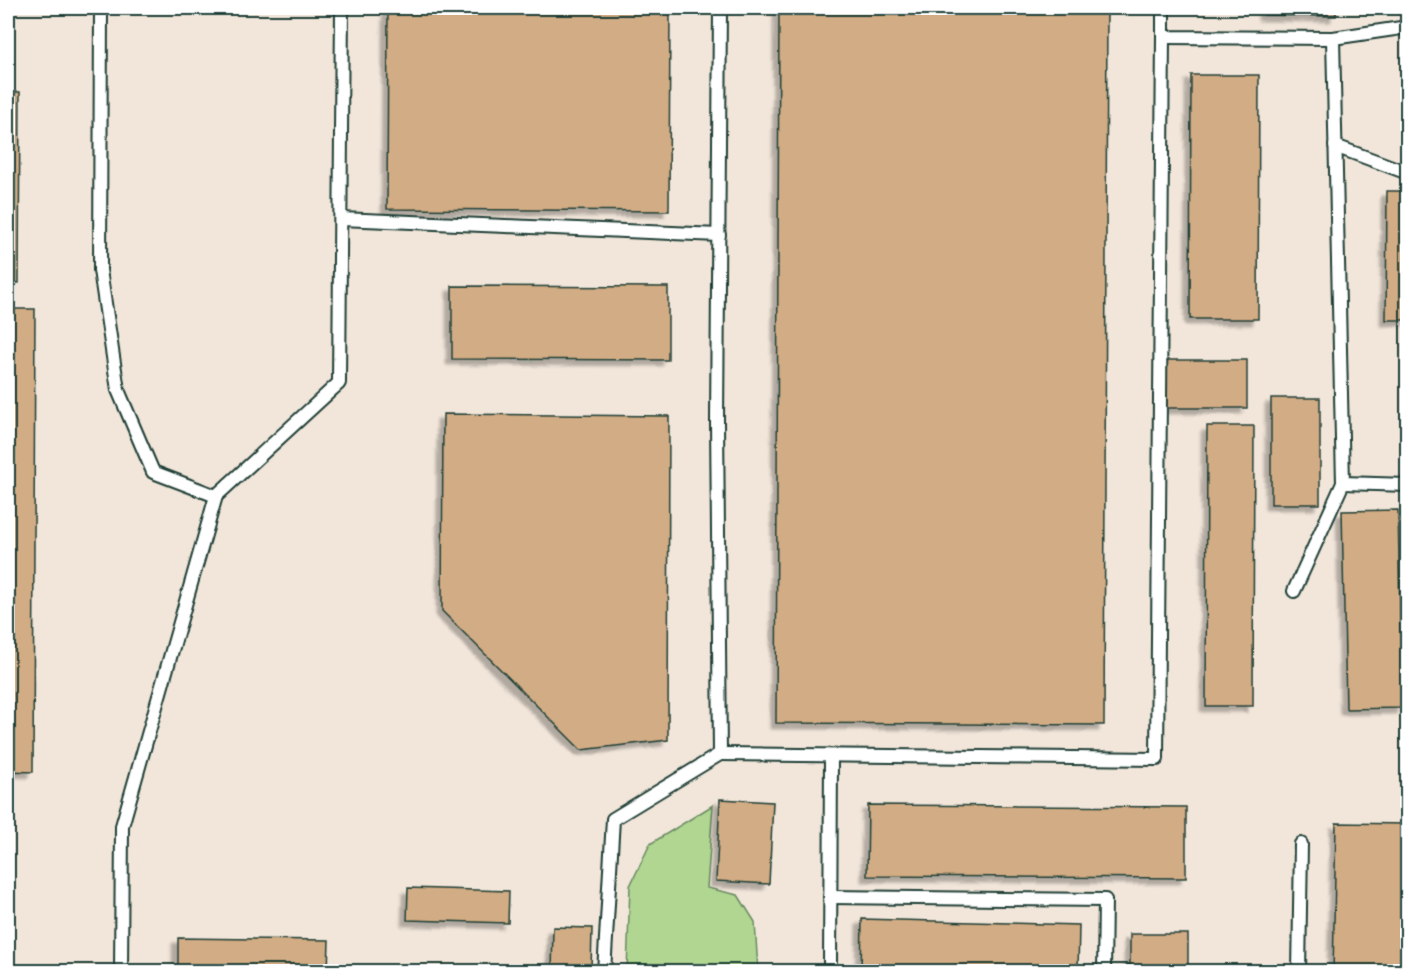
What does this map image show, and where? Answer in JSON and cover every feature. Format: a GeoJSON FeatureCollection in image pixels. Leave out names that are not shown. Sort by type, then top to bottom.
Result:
{"type":"FeatureCollection","features":[{"type":"Feature","properties":{"kind":"lane"},"geometry":{"type":"LineString","coordinates":[[101,8],[100,270],[118,390],[153,472],[216,496]]}},
{"type":"Feature","properties":{"kind":"lane"},"geometry":{"type":"LineString","coordinates":[[121,972],[122,825],[216,496],[339,383],[342,8]]}},
{"type":"Feature","properties":{"kind":"lane"},"geometry":{"type":"LineString","coordinates":[[720,8],[717,421],[720,754]]}},
{"type":"Feature","properties":{"kind":"lane"},"geometry":{"type":"LineString","coordinates":[[604,972],[613,819],[720,754],[1157,759],[1163,8]]}},
{"type":"Feature","properties":{"kind":"lane"},"geometry":{"type":"LineString","coordinates":[[1163,37],[1333,38],[1407,27]]}},
{"type":"Feature","properties":{"kind":"lane"},"geometry":{"type":"LineString","coordinates":[[1294,591],[1343,483],[1333,38]]}},
{"type":"Feature","properties":{"kind":"lane"},"geometry":{"type":"LineString","coordinates":[[1335,146],[1407,173]]}},
{"type":"Feature","properties":{"kind":"lane"},"geometry":{"type":"LineString","coordinates":[[340,219],[718,235]]}},
{"type":"Feature","properties":{"kind":"lane"},"geometry":{"type":"LineString","coordinates":[[1343,483],[1407,485]]}},
{"type":"Feature","properties":{"kind":"lane"},"geometry":{"type":"LineString","coordinates":[[830,966],[831,756]]}},
{"type":"Feature","properties":{"kind":"lane"},"geometry":{"type":"LineString","coordinates":[[1299,972],[1301,844]]}},
{"type":"Feature","properties":{"kind":"lane"},"geometry":{"type":"LineString","coordinates":[[830,897],[1104,900],[1104,972]]}},
{"type":"Feature","properties":{"kind":"shaded area"},"geometry":{"type":"Polygon","coordinates":[[[8,8],[1407,8],[1407,971],[8,971],[8,8]]]}},
{"type":"Feature","properties":{"kind":"green space"},"geometry":{"type":"Polygon","coordinates":[[[713,805],[707,888],[738,895],[755,922],[758,971],[627,971],[630,886],[650,844],[713,805]]]}},
{"type":"Feature","properties":{"kind":"building"},"geometry":{"type":"Polygon","coordinates":[[[388,8],[670,8],[669,211],[387,209],[388,8]]]}},
{"type":"Feature","properties":{"kind":"building"},"geometry":{"type":"Polygon","coordinates":[[[779,8],[1107,8],[1104,725],[776,723],[779,8]]]}},
{"type":"Feature","properties":{"kind":"building"},"geometry":{"type":"Polygon","coordinates":[[[1264,8],[1336,8],[1336,16],[1264,15],[1264,8]]]}},
{"type":"Feature","properties":{"kind":"building"},"geometry":{"type":"Polygon","coordinates":[[[1191,75],[1259,75],[1258,319],[1190,319],[1191,75]]]}},
{"type":"Feature","properties":{"kind":"building"},"geometry":{"type":"Polygon","coordinates":[[[8,92],[20,92],[19,283],[8,282],[8,92]]]}},
{"type":"Feature","properties":{"kind":"building"},"geometry":{"type":"Polygon","coordinates":[[[1387,191],[1408,191],[1408,320],[1386,320],[1387,191]]]}},
{"type":"Feature","properties":{"kind":"building"},"geometry":{"type":"Polygon","coordinates":[[[452,286],[668,287],[668,360],[452,359],[452,286]]]}},
{"type":"Feature","properties":{"kind":"building"},"geometry":{"type":"Polygon","coordinates":[[[8,309],[35,309],[33,772],[8,771],[8,309]]]}},
{"type":"Feature","properties":{"kind":"building"},"geometry":{"type":"Polygon","coordinates":[[[1163,360],[1247,360],[1247,408],[1163,408],[1163,360]]]}},
{"type":"Feature","properties":{"kind":"building"},"geometry":{"type":"Polygon","coordinates":[[[1271,398],[1320,398],[1320,504],[1271,504],[1271,398]]]}},
{"type":"Feature","properties":{"kind":"building"},"geometry":{"type":"Polygon","coordinates":[[[443,414],[669,416],[668,740],[581,750],[442,611],[443,414]]]}},
{"type":"Feature","properties":{"kind":"building"},"geometry":{"type":"Polygon","coordinates":[[[1207,426],[1254,426],[1253,706],[1206,706],[1207,426]]]}},
{"type":"Feature","properties":{"kind":"building"},"geometry":{"type":"Polygon","coordinates":[[[1398,510],[1402,708],[1346,709],[1342,511],[1398,510]]]}},
{"type":"Feature","properties":{"kind":"building"},"geometry":{"type":"Polygon","coordinates":[[[720,799],[773,802],[769,884],[716,881],[720,799]]]}},
{"type":"Feature","properties":{"kind":"building"},"geometry":{"type":"Polygon","coordinates":[[[868,805],[1186,807],[1186,878],[867,876],[868,805]]]}},
{"type":"Feature","properties":{"kind":"building"},"geometry":{"type":"Polygon","coordinates":[[[1336,823],[1408,824],[1408,972],[1333,972],[1336,823]]]}},
{"type":"Feature","properties":{"kind":"building"},"geometry":{"type":"Polygon","coordinates":[[[408,888],[509,891],[508,923],[407,920],[408,888]]]}},
{"type":"Feature","properties":{"kind":"building"},"geometry":{"type":"Polygon","coordinates":[[[862,919],[1079,925],[1078,972],[861,972],[862,919]]]}},
{"type":"Feature","properties":{"kind":"building"},"geometry":{"type":"Polygon","coordinates":[[[553,927],[592,928],[591,972],[552,972],[553,927]]]}},
{"type":"Feature","properties":{"kind":"building"},"geometry":{"type":"Polygon","coordinates":[[[1130,934],[1188,934],[1188,972],[1130,972],[1130,934]]]}},
{"type":"Feature","properties":{"kind":"building"},"geometry":{"type":"Polygon","coordinates":[[[178,938],[329,940],[328,972],[178,972],[178,938]]]}}]}
